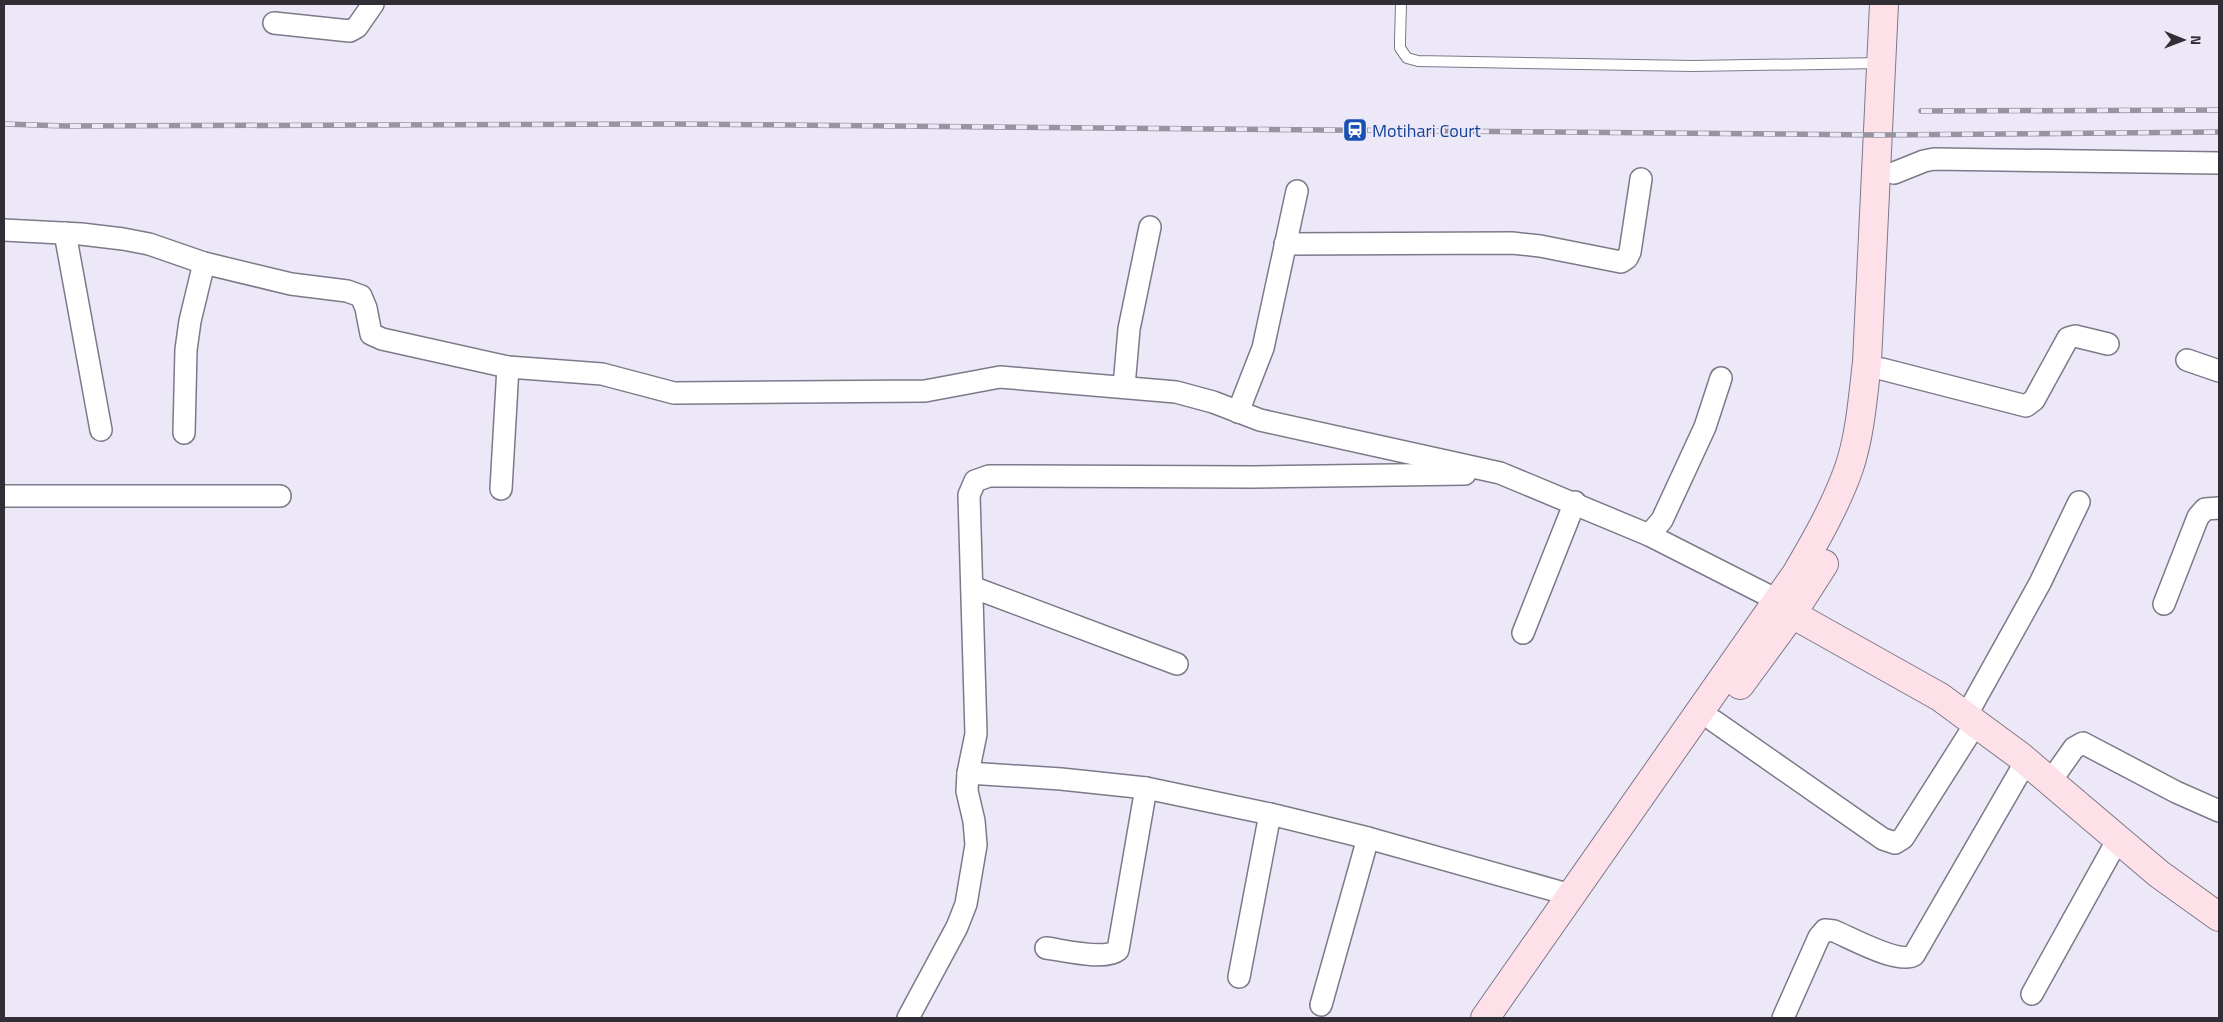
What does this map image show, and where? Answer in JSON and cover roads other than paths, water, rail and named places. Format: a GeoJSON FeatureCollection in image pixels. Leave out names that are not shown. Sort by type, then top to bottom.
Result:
{"type":"FeatureCollection","features":[{"type":"Feature","properties":{"kind":"main road"},"geometry":{"type":"LineString","coordinates":[[1508,1018],[1714,721],[1785,607],[1801,566],[1835,502],[1850,466],[1867,362],[1884,4]]}},
{"type":"Feature","properties":{"kind":"main road"},"geometry":{"type":"LineString","coordinates":[[1485,1018],[1571,895],[1785,607],[1824,564],[1862,480],[1871,451],[1882,369],[1902,4]]}},
{"type":"Feature","properties":{"kind":"main road"},"geometry":{"type":"LineString","coordinates":[[1785,607],[1940,696],[2026,761],[2158,874],[2219,917]]}},
{"type":"Feature","properties":{"kind":"street"},"geometry":{"type":"LineString","coordinates":[[274,23],[350,31],[357,27],[373,4]]}},
{"type":"Feature","properties":{"kind":"street"},"geometry":{"type":"LineString","coordinates":[[1894,173],[1934,159],[2219,163]]}},
{"type":"Feature","properties":{"kind":"street"},"geometry":{"type":"LineString","coordinates":[[1286,244],[1512,243],[1540,246],[1621,262],[1628,258],[1630,252],[1641,179]]}},
{"type":"Feature","properties":{"kind":"street"},"geometry":{"type":"LineString","coordinates":[[1238,412],[1263,348],[1297,191]]}},
{"type":"Feature","properties":{"kind":"street"},"geometry":{"type":"LineString","coordinates":[[1124,386],[1128,337],[1150,227]]}},
{"type":"Feature","properties":{"kind":"street"},"geometry":{"type":"LineString","coordinates":[[4,230],[65,233],[124,239],[149,244],[204,263],[291,284],[356,293],[364,301],[368,328],[374,337],[508,367],[602,374],[665,391],[689,394],[925,391],[1000,377],[1124,386],[1189,394],[1260,420],[1500,473],[1575,502],[1650,535],[1785,607]]}},
{"type":"Feature","properties":{"kind":"street"},"geometry":{"type":"LineString","coordinates":[[65,233],[101,430]]}},
{"type":"Feature","properties":{"kind":"street"},"geometry":{"type":"LineString","coordinates":[[184,433],[186,350],[190,321],[204,263]]}},
{"type":"Feature","properties":{"kind":"street"},"geometry":{"type":"LineString","coordinates":[[1882,369],[2026,406],[2034,400],[2068,338],[2075,336],[2108,344]]}},
{"type":"Feature","properties":{"kind":"street"},"geometry":{"type":"LineString","coordinates":[[2187,360],[2219,371]]}},
{"type":"Feature","properties":{"kind":"street"},"geometry":{"type":"LineString","coordinates":[[501,489],[508,367]]}},
{"type":"Feature","properties":{"kind":"street"},"geometry":{"type":"LineString","coordinates":[[1650,535],[1662,520],[1704,427],[1721,378]]}},
{"type":"Feature","properties":{"kind":"street"},"geometry":{"type":"LineString","coordinates":[[908,1018],[957,927],[966,904],[976,845],[975,827],[967,791],[968,773],[976,734],[969,495],[971,486],[981,478],[990,476],[1252,478],[1500,473]]}},
{"type":"Feature","properties":{"kind":"street"},"geometry":{"type":"LineString","coordinates":[[4,496],[280,496]]}},
{"type":"Feature","properties":{"kind":"street"},"geometry":{"type":"LineString","coordinates":[[1523,633],[1575,502]]}},
{"type":"Feature","properties":{"kind":"street"},"geometry":{"type":"LineString","coordinates":[[1714,721],[1883,839],[1891,843],[1899,842],[1971,720],[2079,502]]}},
{"type":"Feature","properties":{"kind":"street"},"geometry":{"type":"LineString","coordinates":[[2164,604],[2198,518],[2205,509],[2219,508]]}},
{"type":"Feature","properties":{"kind":"street"},"geometry":{"type":"LineString","coordinates":[[972,587],[1177,664]]}},
{"type":"Feature","properties":{"kind":"street"},"geometry":{"type":"LineString","coordinates":[[2050,782],[2074,748],[2083,744],[2176,792],[2219,811]]}},
{"type":"Feature","properties":{"kind":"street"},"geometry":{"type":"LineString","coordinates":[[1783,1018],[1819,937],[1826,930],[1834,931],[1894,957],[1906,958],[1914,955],[1919,950],[2026,761]]}},
{"type":"Feature","properties":{"kind":"street"},"geometry":{"type":"LineString","coordinates":[[968,773],[1061,779],[1146,788],[1270,814],[1368,838],[1571,895]]}},
{"type":"Feature","properties":{"kind":"street"},"geometry":{"type":"LineString","coordinates":[[1046,948],[1101,955],[1109,955],[1118,950],[1146,788]]}},
{"type":"Feature","properties":{"kind":"street"},"geometry":{"type":"LineString","coordinates":[[1239,977],[1270,814]]}},
{"type":"Feature","properties":{"kind":"street"},"geometry":{"type":"LineString","coordinates":[[1321,1005],[1368,838]]}},
{"type":"Feature","properties":{"kind":"street"},"geometry":{"type":"LineString","coordinates":[[2032,994],[2118,840]]}},
{"type":"Feature","properties":{"kind":"lane"},"geometry":{"type":"LineString","coordinates":[[1401,4],[1400,48],[1407,58],[1418,61],[1693,66],[1881,63]]}},
{"type":"Feature","properties":{"kind":"railway"},"geometry":{"type":"LineString","coordinates":[[1921,111],[2219,110]]}},
{"type":"Feature","properties":{"kind":"railway"},"geometry":{"type":"LineString","coordinates":[[4,124],[66,126],[673,124],[1878,135],[2219,132]]}},
{"type":"Feature","properties":{"kind":"place","name":"Motihari Court"},"geometry":{"type":"Point","coordinates":[1355,130]}}]}
